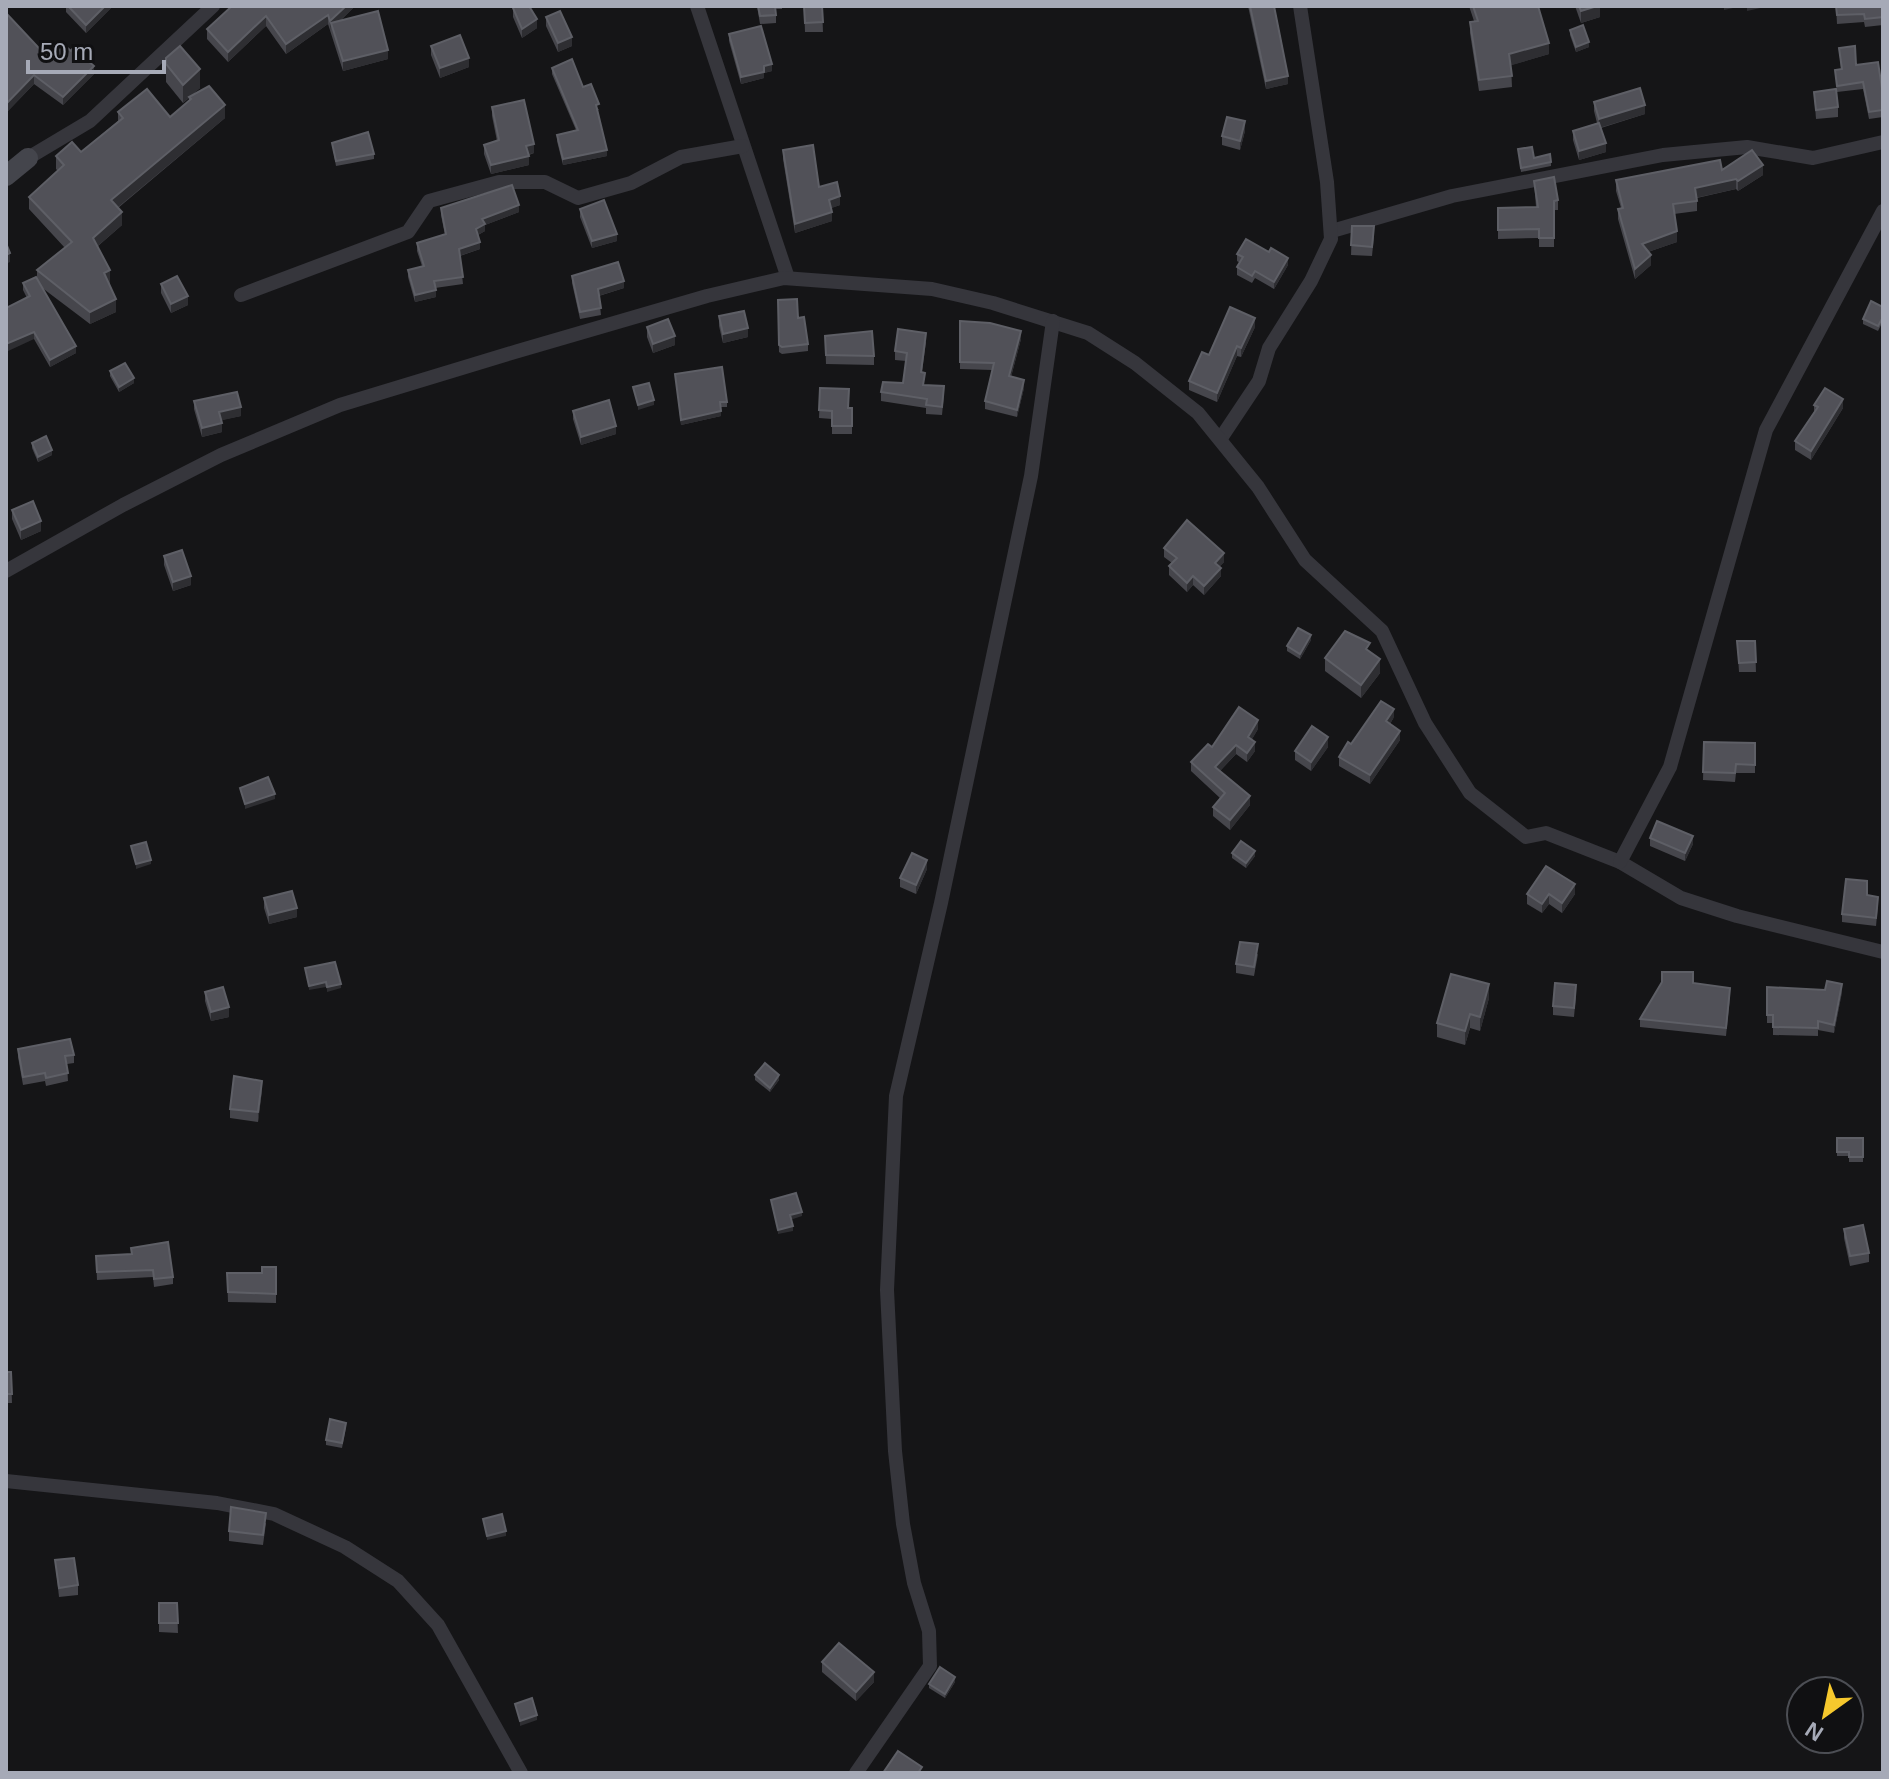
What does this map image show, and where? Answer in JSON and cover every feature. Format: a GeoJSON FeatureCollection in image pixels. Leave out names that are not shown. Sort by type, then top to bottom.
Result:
{"type":"FeatureCollection","features":[{"type":"Feature","properties":{"kind":"main road"},"geometry":{"type":"LineString","coordinates":[[6,155],[28,158]]}},
{"type":"Feature","properties":{"kind":"main road"},"geometry":{"type":"LineString","coordinates":[[6,176],[28,158]]}},
{"type":"Feature","properties":{"kind":"street"},"geometry":{"type":"LineString","coordinates":[[28,158],[90,121],[213,6]]}},
{"type":"Feature","properties":{"kind":"street"},"geometry":{"type":"LineString","coordinates":[[697,6],[786,278]]}},
{"type":"Feature","properties":{"kind":"street"},"geometry":{"type":"LineString","coordinates":[[1221,438],[1259,381],[1269,348],[1321,263],[1332,231],[1300,6]]}},
{"type":"Feature","properties":{"kind":"street"},"geometry":{"type":"LineString","coordinates":[[1332,231],[1452,196],[1663,155],[1747,147],[1813,158],[1883,142]]}},
{"type":"Feature","properties":{"kind":"street"},"geometry":{"type":"LineString","coordinates":[[241,295],[408,232],[429,201],[499,182],[545,182],[578,198],[631,183],[681,157],[743,146]]}},
{"type":"Feature","properties":{"kind":"street"},"geometry":{"type":"LineString","coordinates":[[1620,862],[1670,767],[1766,430],[1883,211]]}},
{"type":"Feature","properties":{"kind":"street"},"geometry":{"type":"LineString","coordinates":[[6,571],[189,471],[340,405],[579,332],[786,278],[932,289],[1088,333],[1135,363],[1198,413],[1221,438],[1305,560],[1382,631],[1425,723],[1470,793],[1526,837],[1546,833],[1620,862],[1681,898],[1797,933],[1883,952]]}},
{"type":"Feature","properties":{"kind":"street"},"geometry":{"type":"LineString","coordinates":[[856,1773],[926,1677],[930,1666],[929,1631],[914,1583],[903,1524],[892,1390],[887,1290],[896,1096],[941,903],[1031,476],[1053,321]]}},
{"type":"Feature","properties":{"kind":"street"},"geometry":{"type":"LineString","coordinates":[[6,1481],[203,1502],[274,1514],[345,1547],[398,1581],[438,1625],[521,1773]]}},
{"type":"Feature","properties":{"kind":"building"},"geometry":{"type":"Polygon","coordinates":[[[68,6],[105,6],[86,25],[68,6]]]}},
{"type":"Feature","properties":{"kind":"building"},"geometry":{"type":"Polygon","coordinates":[[[232,6],[346,6],[330,21],[328,15],[286,44],[266,16],[228,52],[207,29],[232,6]]]}},
{"type":"Feature","properties":{"kind":"building"},"geometry":{"type":"Polygon","coordinates":[[[529,6],[537,19],[522,29],[513,8],[529,6]]]}},
{"type":"Feature","properties":{"kind":"building"},"geometry":{"type":"Polygon","coordinates":[[[758,6],[775,6],[776,15],[760,16],[758,6]]]}},
{"type":"Feature","properties":{"kind":"building"},"geometry":{"type":"Polygon","coordinates":[[[804,6],[822,6],[823,22],[805,23],[804,6]]]}},
{"type":"Feature","properties":{"kind":"building"},"geometry":{"type":"Polygon","coordinates":[[[1250,6],[1274,6],[1288,76],[1266,81],[1250,6]]]}},
{"type":"Feature","properties":{"kind":"building"},"geometry":{"type":"Polygon","coordinates":[[[1473,6],[1538,6],[1549,43],[1509,54],[1512,76],[1479,80],[1470,22],[1478,21],[1473,6]]]}},
{"type":"Feature","properties":{"kind":"building"},"geometry":{"type":"Polygon","coordinates":[[[1579,6],[1597,6],[1581,11],[1579,6]]]}},
{"type":"Feature","properties":{"kind":"building"},"geometry":{"type":"Polygon","coordinates":[[[1836,6],[1883,6],[1883,17],[1865,19],[1864,14],[1837,15],[1836,6]]]}},
{"type":"Feature","properties":{"kind":"building"},"geometry":{"type":"Polygon","coordinates":[[[378,11],[388,50],[343,61],[331,23],[378,11]]]}},
{"type":"Feature","properties":{"kind":"building"},"geometry":{"type":"Polygon","coordinates":[[[560,11],[572,37],[558,43],[546,17],[560,11]]]}},
{"type":"Feature","properties":{"kind":"building"},"geometry":{"type":"Polygon","coordinates":[[[6,13],[50,60],[64,45],[71,51],[73,48],[94,66],[63,97],[34,75],[6,104],[6,13]]]}},
{"type":"Feature","properties":{"kind":"building"},"geometry":{"type":"Polygon","coordinates":[[[1583,25],[1589,42],[1576,47],[1570,30],[1583,25]]]}},
{"type":"Feature","properties":{"kind":"building"},"geometry":{"type":"Polygon","coordinates":[[[761,26],[772,64],[764,66],[764,72],[741,77],[729,34],[761,26]]]}},
{"type":"Feature","properties":{"kind":"building"},"geometry":{"type":"Polygon","coordinates":[[[460,35],[469,58],[440,68],[431,46],[460,35]]]}},
{"type":"Feature","properties":{"kind":"building"},"geometry":{"type":"Polygon","coordinates":[[[180,46],[200,69],[183,85],[166,64],[166,58],[180,46]]]}},
{"type":"Feature","properties":{"kind":"building"},"geometry":{"type":"Polygon","coordinates":[[[1855,46],[1856,65],[1878,62],[1883,110],[1869,112],[1863,82],[1837,86],[1835,70],[1842,69],[1839,48],[1855,46]]]}},
{"type":"Feature","properties":{"kind":"building"},"geometry":{"type":"Polygon","coordinates":[[[572,59],[583,87],[591,84],[599,104],[596,105],[607,150],[563,159],[557,135],[578,130],[552,68],[572,59]]]}},
{"type":"Feature","properties":{"kind":"building"},"geometry":{"type":"Polygon","coordinates":[[[209,86],[225,105],[111,200],[122,212],[93,238],[110,270],[104,273],[116,299],[90,312],[37,270],[72,242],[29,197],[64,165],[56,156],[72,142],[81,152],[123,118],[118,112],[147,89],[170,117],[191,99],[189,97],[209,86]]]}},
{"type":"Feature","properties":{"kind":"building"},"geometry":{"type":"Polygon","coordinates":[[[1640,88],[1645,105],[1599,119],[1594,102],[1640,88]]]}},
{"type":"Feature","properties":{"kind":"building"},"geometry":{"type":"Polygon","coordinates":[[[1836,89],[1838,107],[1816,110],[1814,92],[1836,89]]]}},
{"type":"Feature","properties":{"kind":"building"},"geometry":{"type":"Polygon","coordinates":[[[524,100],[534,144],[526,146],[529,156],[491,165],[484,145],[499,140],[492,107],[524,100]]]}},
{"type":"Feature","properties":{"kind":"building"},"geometry":{"type":"Polygon","coordinates":[[[1227,117],[1245,121],[1240,141],[1222,136],[1227,117]]]}},
{"type":"Feature","properties":{"kind":"building"},"geometry":{"type":"Polygon","coordinates":[[[1599,123],[1606,143],[1579,151],[1573,131],[1599,123]]]}},
{"type":"Feature","properties":{"kind":"building"},"geometry":{"type":"Polygon","coordinates":[[[368,132],[374,154],[336,161],[332,143],[368,132]]]}},
{"type":"Feature","properties":{"kind":"building"},"geometry":{"type":"Polygon","coordinates":[[[813,145],[819,187],[837,182],[840,196],[829,200],[832,212],[795,224],[783,150],[813,145]]]}},
{"type":"Feature","properties":{"kind":"building"},"geometry":{"type":"Polygon","coordinates":[[[1532,147],[1534,158],[1550,154],[1551,162],[1521,168],[1518,149],[1532,147]]]}},
{"type":"Feature","properties":{"kind":"building"},"geometry":{"type":"Polygon","coordinates":[[[1752,150],[1763,165],[1738,181],[1695,188],[1697,201],[1673,204],[1677,231],[1642,244],[1651,255],[1635,269],[1618,209],[1623,208],[1616,180],[1720,160],[1722,170],[1752,150]]]}},
{"type":"Feature","properties":{"kind":"building"},"geometry":{"type":"Polygon","coordinates":[[[1554,177],[1558,200],[1554,201],[1554,238],[1539,238],[1539,229],[1498,230],[1498,208],[1538,207],[1534,181],[1554,177]]]}},
{"type":"Feature","properties":{"kind":"building"},"geometry":{"type":"Polygon","coordinates":[[[512,185],[519,205],[482,219],[485,224],[476,229],[480,242],[459,249],[463,277],[434,281],[436,290],[415,295],[408,270],[424,266],[417,243],[446,234],[441,208],[512,185]]]}},
{"type":"Feature","properties":{"kind":"building"},"geometry":{"type":"Polygon","coordinates":[[[604,200],[617,234],[592,241],[580,209],[604,200]]]}},
{"type":"Feature","properties":{"kind":"building"},"geometry":{"type":"Polygon","coordinates":[[[1352,226],[1374,226],[1372,247],[1351,245],[1352,226]]]}},
{"type":"Feature","properties":{"kind":"building"},"geometry":{"type":"Polygon","coordinates":[[[1246,239],[1288,258],[1274,282],[1255,271],[1252,276],[1237,267],[1243,257],[1237,254],[1246,239]]]}},
{"type":"Feature","properties":{"kind":"building"},"geometry":{"type":"Polygon","coordinates":[[[618,262],[624,281],[598,289],[601,308],[580,312],[572,276],[618,262]]]}},
{"type":"Feature","properties":{"kind":"building"},"geometry":{"type":"Polygon","coordinates":[[[177,276],[188,296],[171,304],[161,284],[177,276]]]}},
{"type":"Feature","properties":{"kind":"building"},"geometry":{"type":"Polygon","coordinates":[[[36,277],[76,346],[50,360],[34,332],[6,344],[6,308],[30,296],[23,283],[36,277]]]}},
{"type":"Feature","properties":{"kind":"building"},"geometry":{"type":"Polygon","coordinates":[[[797,299],[798,318],[804,317],[808,344],[782,347],[779,345],[778,300],[797,299]]]}},
{"type":"Feature","properties":{"kind":"building"},"geometry":{"type":"Polygon","coordinates":[[[1871,301],[1883,307],[1883,317],[1878,326],[1863,319],[1871,301]]]}},
{"type":"Feature","properties":{"kind":"building"},"geometry":{"type":"Polygon","coordinates":[[[1230,307],[1255,318],[1241,348],[1237,346],[1217,393],[1189,381],[1202,352],[1209,355],[1230,307]]]}},
{"type":"Feature","properties":{"kind":"building"},"geometry":{"type":"Polygon","coordinates":[[[744,311],[748,328],[723,334],[719,316],[744,311]]]}},
{"type":"Feature","properties":{"kind":"building"},"geometry":{"type":"Polygon","coordinates":[[[668,319],[675,336],[653,344],[647,327],[668,319]]]}},
{"type":"Feature","properties":{"kind":"building"},"geometry":{"type":"Polygon","coordinates":[[[960,321],[990,323],[1021,331],[1009,376],[1024,380],[1017,410],[985,401],[994,363],[960,362],[960,321]]]}},
{"type":"Feature","properties":{"kind":"building"},"geometry":{"type":"Polygon","coordinates":[[[898,329],[926,333],[921,372],[925,373],[923,385],[944,386],[942,407],[926,405],[927,399],[881,392],[883,382],[903,383],[907,353],[895,351],[898,329]]]}},
{"type":"Feature","properties":{"kind":"building"},"geometry":{"type":"Polygon","coordinates":[[[872,331],[874,356],[826,355],[825,336],[872,331]]]}},
{"type":"Feature","properties":{"kind":"building"},"geometry":{"type":"Polygon","coordinates":[[[125,363],[134,378],[119,387],[110,371],[125,363]]]}},
{"type":"Feature","properties":{"kind":"building"},"geometry":{"type":"Polygon","coordinates":[[[722,367],[727,402],[720,402],[721,411],[681,420],[675,374],[722,367]]]}},
{"type":"Feature","properties":{"kind":"building"},"geometry":{"type":"Polygon","coordinates":[[[649,383],[654,400],[638,405],[633,387],[649,383]]]}},
{"type":"Feature","properties":{"kind":"building"},"geometry":{"type":"Polygon","coordinates":[[[820,388],[849,389],[848,408],[852,408],[852,426],[832,426],[832,411],[819,410],[820,388]]]}},
{"type":"Feature","properties":{"kind":"building"},"geometry":{"type":"Polygon","coordinates":[[[1825,388],[1843,399],[1811,451],[1795,441],[1818,407],[1814,405],[1825,388]]]}},
{"type":"Feature","properties":{"kind":"building"},"geometry":{"type":"Polygon","coordinates":[[[237,392],[241,407],[219,412],[222,423],[202,428],[194,401],[237,392]]]}},
{"type":"Feature","properties":{"kind":"building"},"geometry":{"type":"Polygon","coordinates":[[[609,400],[616,426],[581,437],[573,411],[609,400]]]}},
{"type":"Feature","properties":{"kind":"building"},"geometry":{"type":"Polygon","coordinates":[[[46,436],[52,450],[38,457],[32,443],[46,436]]]}},
{"type":"Feature","properties":{"kind":"building"},"geometry":{"type":"Polygon","coordinates":[[[33,501],[41,521],[21,530],[12,510],[33,501]]]}},
{"type":"Feature","properties":{"kind":"building"},"geometry":{"type":"Polygon","coordinates":[[[1187,520],[1224,553],[1215,563],[1221,568],[1204,586],[1193,576],[1187,583],[1169,566],[1177,558],[1164,548],[1187,520]]]}},
{"type":"Feature","properties":{"kind":"building"},"geometry":{"type":"Polygon","coordinates":[[[182,550],[191,576],[173,582],[164,556],[182,550]]]}},
{"type":"Feature","properties":{"kind":"building"},"geometry":{"type":"Polygon","coordinates":[[[1298,628],[1311,635],[1300,654],[1287,646],[1298,628]]]}},
{"type":"Feature","properties":{"kind":"building"},"geometry":{"type":"Polygon","coordinates":[[[1345,631],[1370,643],[1366,649],[1380,659],[1361,685],[1325,658],[1345,631]]]}},
{"type":"Feature","properties":{"kind":"building"},"geometry":{"type":"Polygon","coordinates":[[[1737,641],[1755,641],[1756,662],[1739,663],[1737,641]]]}},
{"type":"Feature","properties":{"kind":"building"},"geometry":{"type":"Polygon","coordinates":[[[1381,701],[1394,709],[1386,721],[1400,731],[1370,775],[1339,757],[1381,701]]]}},
{"type":"Feature","properties":{"kind":"building"},"geometry":{"type":"Polygon","coordinates":[[[1239,707],[1258,720],[1248,737],[1255,742],[1247,753],[1236,745],[1215,767],[1250,796],[1230,820],[1213,807],[1225,793],[1191,762],[1208,744],[1212,747],[1239,707]]]}},
{"type":"Feature","properties":{"kind":"building"},"geometry":{"type":"Polygon","coordinates":[[[1312,726],[1328,737],[1311,762],[1295,751],[1312,726]]]}},
{"type":"Feature","properties":{"kind":"building"},"geometry":{"type":"Polygon","coordinates":[[[1704,742],[1755,743],[1755,765],[1736,764],[1735,773],[1703,772],[1704,742]]]}},
{"type":"Feature","properties":{"kind":"building"},"geometry":{"type":"Polygon","coordinates":[[[268,777],[275,794],[245,804],[240,788],[268,777]]]}},
{"type":"Feature","properties":{"kind":"building"},"geometry":{"type":"Polygon","coordinates":[[[1657,821],[1693,836],[1685,853],[1650,838],[1657,821]]]}},
{"type":"Feature","properties":{"kind":"building"},"geometry":{"type":"Polygon","coordinates":[[[1241,841],[1255,851],[1246,863],[1232,853],[1241,841]]]}},
{"type":"Feature","properties":{"kind":"building"},"geometry":{"type":"Polygon","coordinates":[[[146,842],[151,860],[136,864],[131,846],[146,842]]]}},
{"type":"Feature","properties":{"kind":"building"},"geometry":{"type":"Polygon","coordinates":[[[912,853],[927,860],[916,885],[900,878],[912,853]]]}},
{"type":"Feature","properties":{"kind":"building"},"geometry":{"type":"Polygon","coordinates":[[[1546,866],[1575,884],[1562,903],[1549,894],[1542,904],[1527,894],[1546,866]]]}},
{"type":"Feature","properties":{"kind":"building"},"geometry":{"type":"Polygon","coordinates":[[[1846,879],[1867,881],[1867,895],[1878,897],[1876,918],[1842,914],[1846,879]]]}},
{"type":"Feature","properties":{"kind":"building"},"geometry":{"type":"Polygon","coordinates":[[[292,891],[297,908],[269,915],[264,898],[292,891]]]}},
{"type":"Feature","properties":{"kind":"building"},"geometry":{"type":"Polygon","coordinates":[[[1240,942],[1258,944],[1254,967],[1236,964],[1240,942]]]}},
{"type":"Feature","properties":{"kind":"building"},"geometry":{"type":"Polygon","coordinates":[[[335,962],[341,984],[327,987],[326,982],[309,986],[305,968],[335,962]]]}},
{"type":"Feature","properties":{"kind":"building"},"geometry":{"type":"Polygon","coordinates":[[[1662,972],[1693,972],[1693,983],[1730,988],[1726,1028],[1640,1019],[1662,982],[1662,972]]]}},
{"type":"Feature","properties":{"kind":"building"},"geometry":{"type":"Polygon","coordinates":[[[1451,974],[1489,984],[1480,1017],[1470,1014],[1465,1031],[1437,1023],[1451,974]]]}},
{"type":"Feature","properties":{"kind":"building"},"geometry":{"type":"Polygon","coordinates":[[[1827,981],[1842,984],[1834,1025],[1818,1021],[1818,1028],[1773,1027],[1773,1015],[1767,1015],[1767,987],[1825,990],[1827,981]]]}},
{"type":"Feature","properties":{"kind":"building"},"geometry":{"type":"Polygon","coordinates":[[[1555,983],[1576,985],[1574,1008],[1553,1006],[1555,983]]]}},
{"type":"Feature","properties":{"kind":"building"},"geometry":{"type":"Polygon","coordinates":[[[223,987],[229,1007],[211,1012],[205,992],[223,987]]]}},
{"type":"Feature","properties":{"kind":"building"},"geometry":{"type":"Polygon","coordinates":[[[70,1039],[74,1055],[65,1056],[68,1073],[46,1078],[45,1073],[23,1077],[18,1049],[70,1039]]]}},
{"type":"Feature","properties":{"kind":"building"},"geometry":{"type":"Polygon","coordinates":[[[765,1063],[779,1075],[770,1088],[755,1075],[765,1063]]]}},
{"type":"Feature","properties":{"kind":"building"},"geometry":{"type":"Polygon","coordinates":[[[234,1076],[262,1081],[258,1112],[230,1109],[234,1076]]]}},
{"type":"Feature","properties":{"kind":"building"},"geometry":{"type":"Polygon","coordinates":[[[1837,1138],[1863,1138],[1863,1157],[1849,1157],[1849,1152],[1837,1152],[1837,1138]]]}},
{"type":"Feature","properties":{"kind":"building"},"geometry":{"type":"Polygon","coordinates":[[[796,1193],[802,1212],[790,1215],[793,1226],[778,1230],[771,1200],[796,1193]]]}},
{"type":"Feature","properties":{"kind":"building"},"geometry":{"type":"Polygon","coordinates":[[[1863,1225],[1869,1253],[1850,1256],[1844,1229],[1863,1225]]]}},
{"type":"Feature","properties":{"kind":"building"},"geometry":{"type":"Polygon","coordinates":[[[168,1242],[173,1277],[154,1279],[153,1270],[97,1272],[96,1256],[132,1254],[131,1248],[168,1242]]]}},
{"type":"Feature","properties":{"kind":"building"},"geometry":{"type":"Polygon","coordinates":[[[262,1267],[276,1267],[276,1294],[228,1292],[227,1273],[262,1273],[262,1267]]]}},
{"type":"Feature","properties":{"kind":"building"},"geometry":{"type":"Polygon","coordinates":[[[6,1372],[11,1372],[12,1394],[6,1394],[6,1372]]]}},
{"type":"Feature","properties":{"kind":"building"},"geometry":{"type":"Polygon","coordinates":[[[330,1419],[346,1423],[342,1443],[326,1440],[330,1419]]]}},
{"type":"Feature","properties":{"kind":"building"},"geometry":{"type":"Polygon","coordinates":[[[231,1507],[266,1513],[263,1535],[229,1531],[231,1507]]]}},
{"type":"Feature","properties":{"kind":"building"},"geometry":{"type":"Polygon","coordinates":[[[502,1514],[506,1531],[487,1536],[483,1519],[502,1514]]]}},
{"type":"Feature","properties":{"kind":"building"},"geometry":{"type":"Polygon","coordinates":[[[74,1558],[78,1585],[59,1588],[55,1560],[74,1558]]]}},
{"type":"Feature","properties":{"kind":"building"},"geometry":{"type":"Polygon","coordinates":[[[159,1603],[177,1603],[178,1623],[159,1623],[159,1603]]]}},
{"type":"Feature","properties":{"kind":"building"},"geometry":{"type":"Polygon","coordinates":[[[839,1643],[874,1672],[856,1692],[822,1662],[839,1643]]]}},
{"type":"Feature","properties":{"kind":"building"},"geometry":{"type":"Polygon","coordinates":[[[940,1667],[955,1677],[945,1694],[929,1684],[940,1667]]]}},
{"type":"Feature","properties":{"kind":"building"},"geometry":{"type":"Polygon","coordinates":[[[532,1698],[537,1715],[520,1721],[515,1704],[532,1698]]]}},
{"type":"Feature","properties":{"kind":"building"},"geometry":{"type":"Polygon","coordinates":[[[898,1751],[922,1767],[918,1773],[883,1773],[898,1751]]]}}]}
